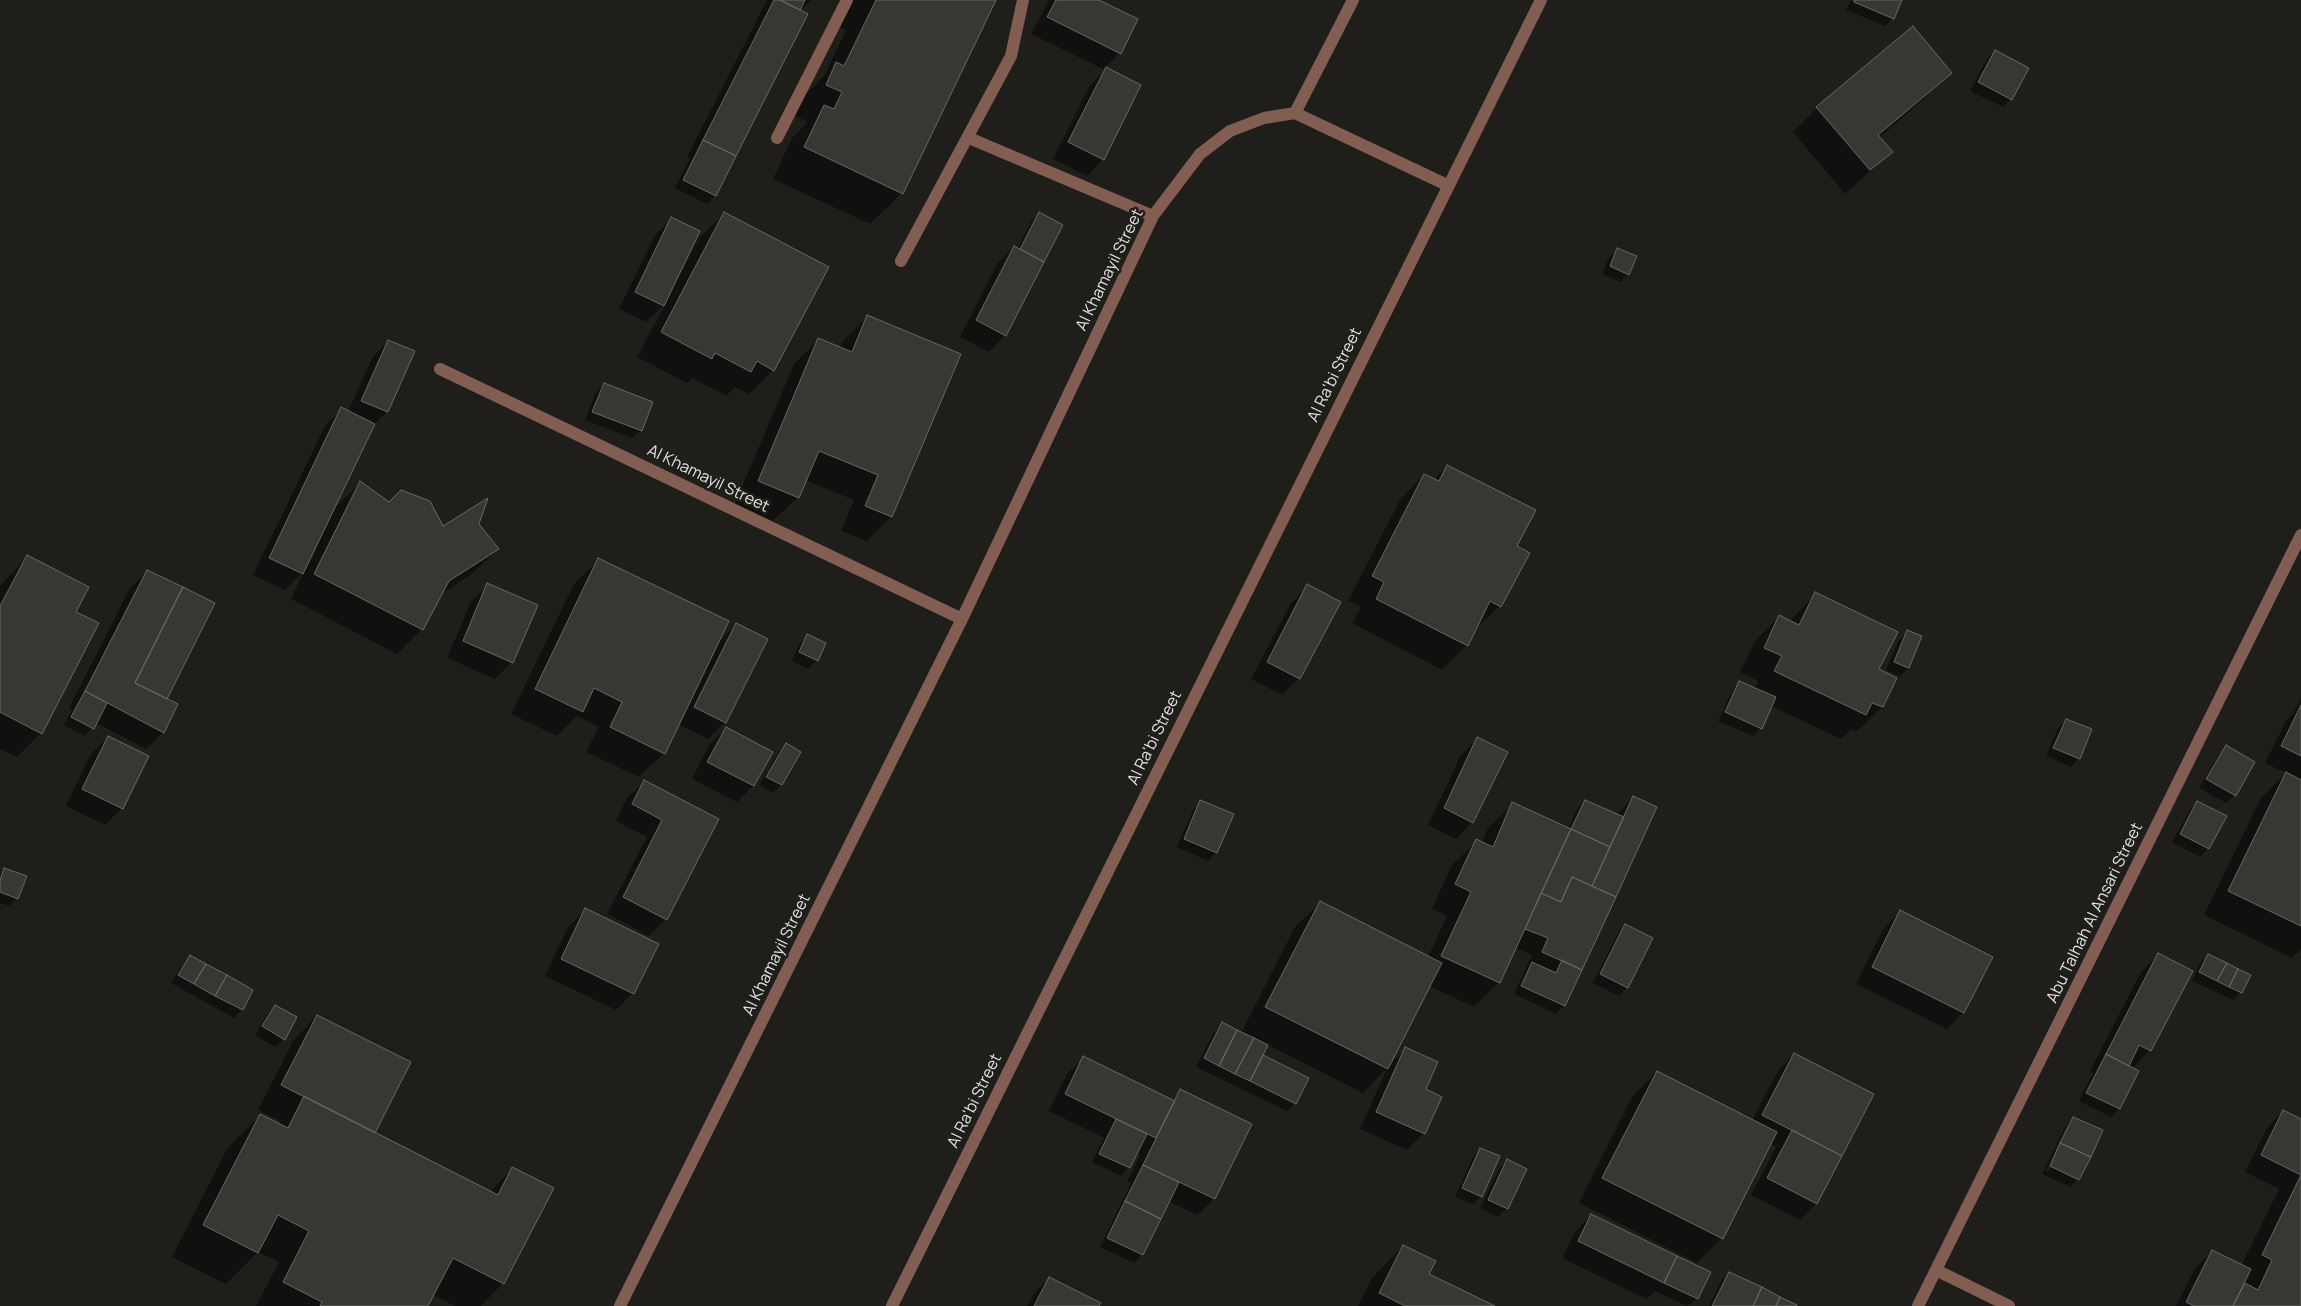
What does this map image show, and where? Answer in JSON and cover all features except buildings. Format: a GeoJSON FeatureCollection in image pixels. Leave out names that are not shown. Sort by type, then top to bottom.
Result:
{"type":"FeatureCollection","features":[{"type":"Feature","properties":{"kind":"street"},"geometry":{"type":"LineString","coordinates":[[778,138],[847,0]]}},
{"type":"Feature","properties":{"kind":"street"},"geometry":{"type":"LineString","coordinates":[[901,261],[969,138],[1011,56],[1023,0]]}},
{"type":"Feature","properties":{"kind":"street"},"geometry":{"type":"LineString","coordinates":[[1353,0],[1295,114],[1448,185]]}},
{"type":"Feature","properties":{"kind":"street","name":"Al Ra'bi Street"},"geometry":{"type":"LineString","coordinates":[[892,1306],[1541,0]]}},
{"type":"Feature","properties":{"kind":"street","name":"Al Khamayil Street"},"geometry":{"type":"LineString","coordinates":[[620,1306],[962,619],[1153,216],[1200,154],[1230,131],[1264,118],[1295,114]]}},
{"type":"Feature","properties":{"kind":"street"},"geometry":{"type":"LineString","coordinates":[[969,138],[1153,216]]}},
{"type":"Feature","properties":{"kind":"street","name":"Al Khamayil Street"},"geometry":{"type":"LineString","coordinates":[[440,369],[962,619]]}},
{"type":"Feature","properties":{"kind":"street","name":"Abu Talhah Al Ansari Street"},"geometry":{"type":"LineString","coordinates":[[1918,1306],[2301,535]]}},
{"type":"Feature","properties":{"kind":"street"},"geometry":{"type":"LineString","coordinates":[[1936,1270],[2010,1306]]}}]}
